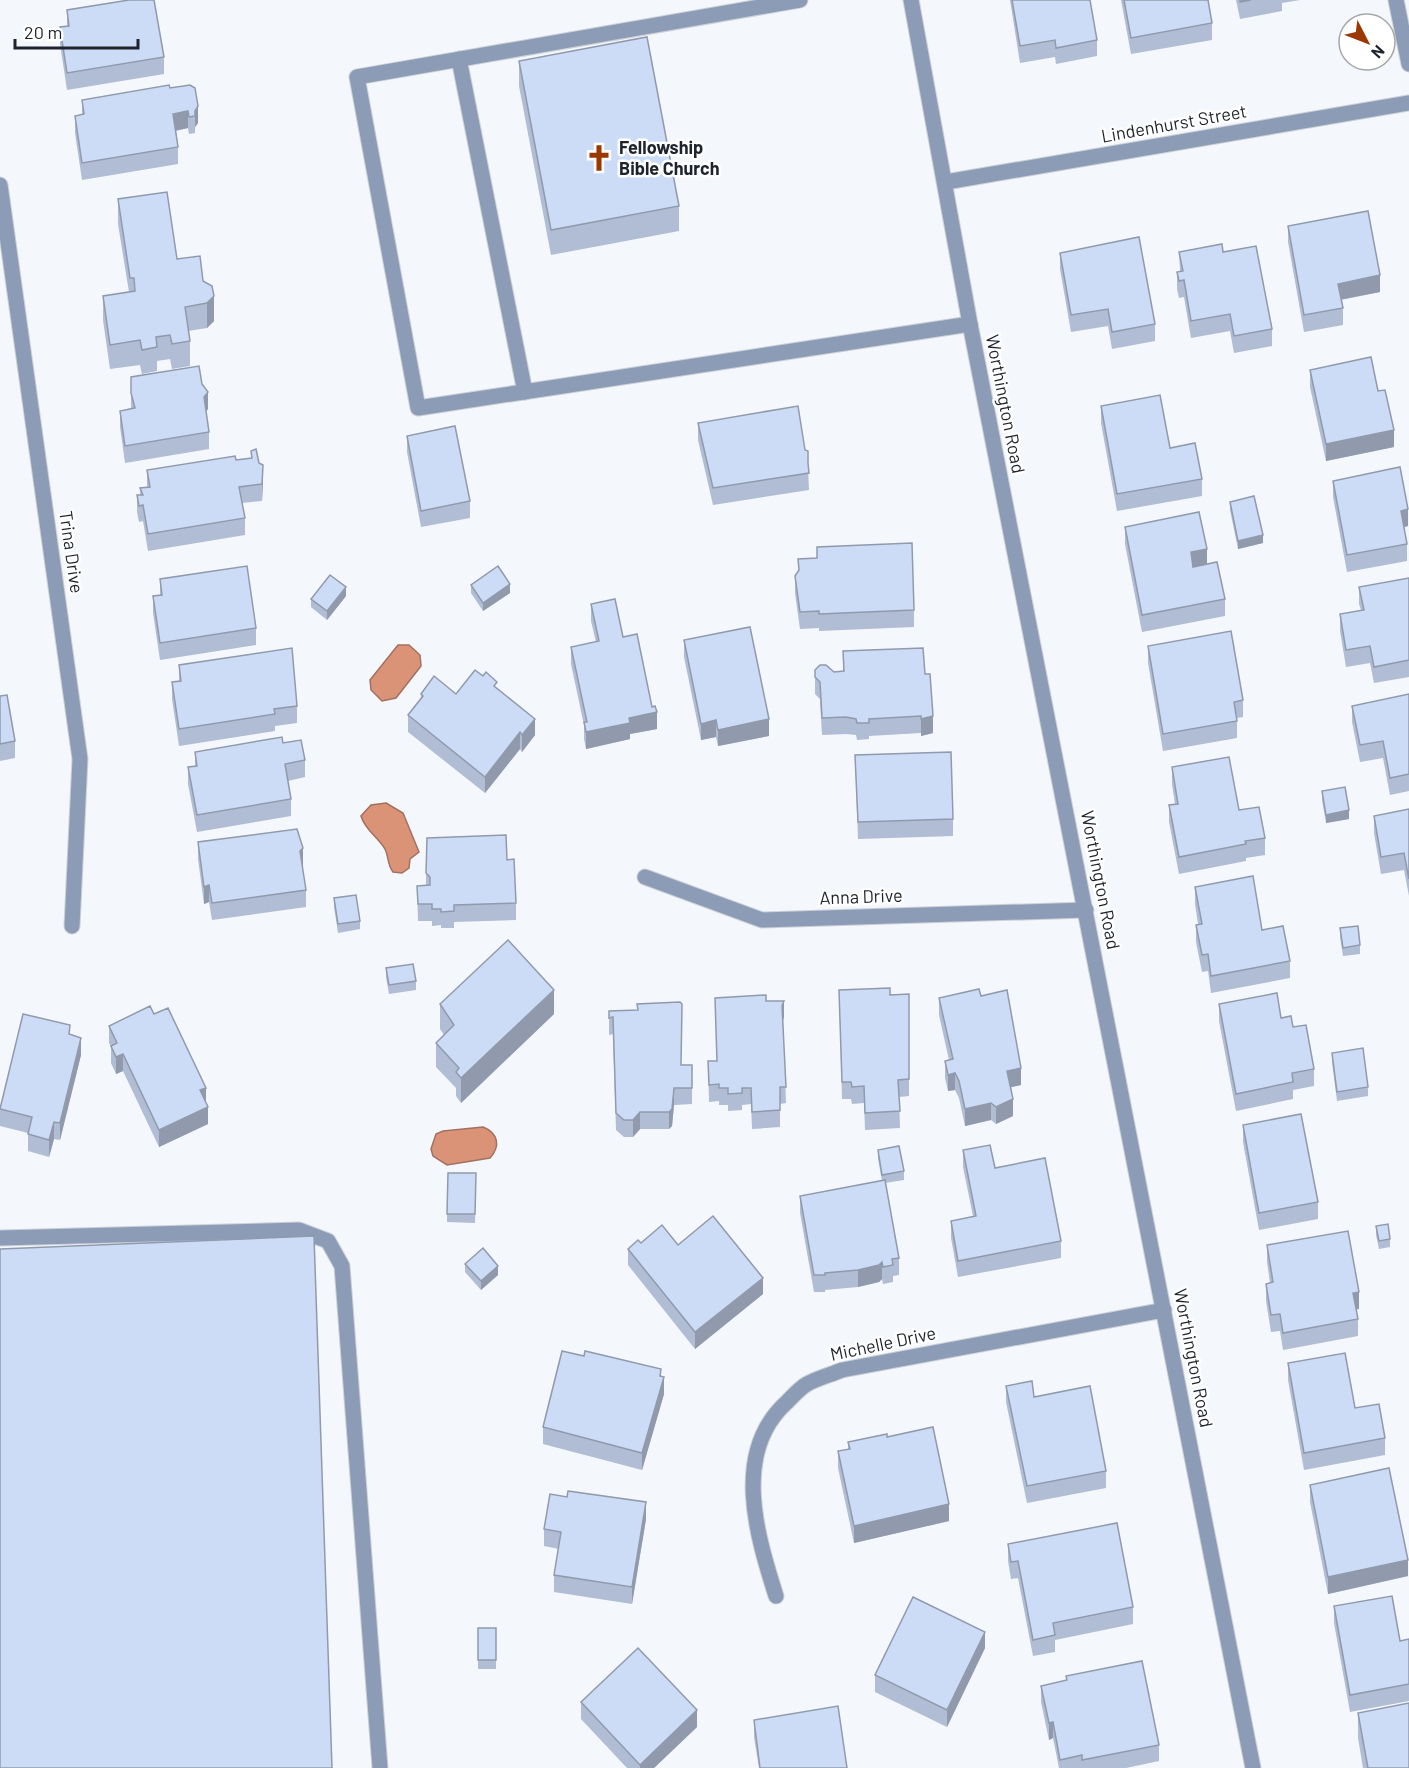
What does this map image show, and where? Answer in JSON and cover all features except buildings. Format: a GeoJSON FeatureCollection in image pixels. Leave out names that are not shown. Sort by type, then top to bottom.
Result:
{"type":"FeatureCollection","features":[{"type":"Feature","properties":{"kind":"street"},"geometry":{"type":"LineString","coordinates":[[800,0],[357,77],[418,408],[970,324]]}},
{"type":"Feature","properties":{"kind":"street","name":"Worthington Road"},"geometry":{"type":"LineString","coordinates":[[911,0],[946,182],[970,324],[1253,1768]]}},
{"type":"Feature","properties":{"kind":"street"},"geometry":{"type":"LineString","coordinates":[[1396,0],[1409,64]]}},
{"type":"Feature","properties":{"kind":"street"},"geometry":{"type":"LineString","coordinates":[[459,59],[525,392]]}},
{"type":"Feature","properties":{"kind":"street","name":"Lindenhurst Street"},"geometry":{"type":"LineString","coordinates":[[946,182],[1409,103]]}},
{"type":"Feature","properties":{"kind":"street","name":"Trina Drive"},"geometry":{"type":"LineString","coordinates":[[0,185],[80,759],[72,926]]}},
{"type":"Feature","properties":{"kind":"street","name":"Anna Drive"},"geometry":{"type":"LineString","coordinates":[[645,876],[762,920],[1086,910]]}},
{"type":"Feature","properties":{"kind":"street"},"geometry":{"type":"LineString","coordinates":[[0,1238],[299,1230],[328,1241],[342,1266],[380,1768]]}},
{"type":"Feature","properties":{"kind":"street","name":"Michelle Drive"},"geometry":{"type":"LineString","coordinates":[[776,1596],[758,1532],[752,1496],[754,1464],[775,1412],[806,1384],[842,1370],[1164,1310]]}},
{"type":"Feature","properties":{"kind":"shaded area"},"geometry":{"type":"Polygon","coordinates":[[[398,645],[409,645],[420,655],[421,666],[396,698],[382,701],[371,690],[370,680],[398,645]]]}},
{"type":"Feature","properties":{"kind":"shaded area"},"geometry":{"type":"Polygon","coordinates":[[[386,803],[403,813],[419,852],[410,859],[409,868],[402,873],[393,872],[385,849],[365,825],[361,816],[371,805],[386,803]]]}},
{"type":"Feature","properties":{"kind":"shaded area"},"geometry":{"type":"Polygon","coordinates":[[[483,1127],[495,1136],[497,1144],[490,1158],[447,1165],[433,1156],[431,1149],[436,1134],[443,1131],[483,1127]]]}},
{"type":"Feature","properties":{"kind":"place","name":"Fellowship Bible Church"},"geometry":{"type":"Point","coordinates":[599,158]}}]}
